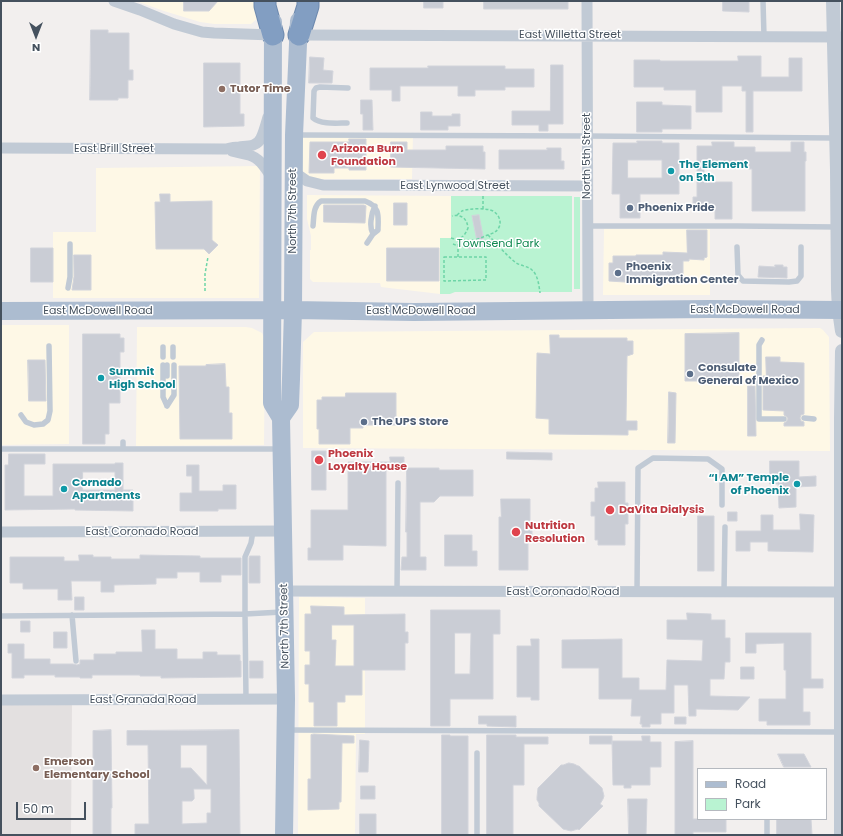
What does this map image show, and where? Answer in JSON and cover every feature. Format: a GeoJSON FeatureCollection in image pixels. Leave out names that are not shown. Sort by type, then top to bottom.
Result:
{"type":"FeatureCollection","features":[{"type":"Feature","properties":{"kind":"highway"},"geometry":{"type":"LineString","coordinates":[[265,1],[273,35]]}},
{"type":"Feature","properties":{"kind":"highway"},"geometry":{"type":"LineString","coordinates":[[299,35],[308,6],[308,1]]}},
{"type":"Feature","properties":{"kind":"main road","name":"North 7th Street"},"geometry":{"type":"LineString","coordinates":[[274,1],[272,403],[282,418]]}},
{"type":"Feature","properties":{"kind":"main road","name":"North 7th Street"},"geometry":{"type":"LineString","coordinates":[[284,835],[286,699],[282,418],[290,405],[293,310],[294,135],[299,35],[299,1]]}},
{"type":"Feature","properties":{"kind":"main road"},"geometry":{"type":"LineString","coordinates":[[273,35],[278,35],[283,43],[287,88],[295,98]]}},
{"type":"Feature","properties":{"kind":"main road","name":"East McDowell Road"},"geometry":{"type":"LineString","coordinates":[[1,311],[293,310],[408,312],[709,309],[840,310]]}},
{"type":"Feature","properties":{"kind":"street"},"geometry":{"type":"LineString","coordinates":[[114,1],[174,24],[202,32],[273,35]]}},
{"type":"Feature","properties":{"kind":"street","name":"North 5th Street"},"geometry":{"type":"LineString","coordinates":[[587,1],[588,310]]}},
{"type":"Feature","properties":{"kind":"street"},"geometry":{"type":"LineString","coordinates":[[833,1],[838,37],[836,138],[840,310],[842,331]]}},
{"type":"Feature","properties":{"kind":"street","name":"East Willetta Street"},"geometry":{"type":"LineString","coordinates":[[299,35],[838,37]]}},
{"type":"Feature","properties":{"kind":"street","name":"East Brill Street"},"geometry":{"type":"LineString","coordinates":[[1,148],[226,149],[250,146],[259,141],[261,138],[273,103]]}},
{"type":"Feature","properties":{"kind":"street","name":"East Brill Street"},"geometry":{"type":"LineString","coordinates":[[226,149],[257,159],[266,168],[273,180]]}},
{"type":"Feature","properties":{"kind":"street","name":"East Lynwood Street"},"geometry":{"type":"LineString","coordinates":[[294,172],[307,181],[323,185],[587,186]]}},
{"type":"Feature","properties":{"kind":"street","name":"East Lynwood Street"},"geometry":{"type":"LineString","coordinates":[[294,194],[303,189],[317,188],[323,185]]}},
{"type":"Feature","properties":{"kind":"street"},"geometry":{"type":"LineString","coordinates":[[841,835],[842,351]]}},
{"type":"Feature","properties":{"kind":"street","name":"East Coronado Road"},"geometry":{"type":"LineString","coordinates":[[1,532],[284,531]]}},
{"type":"Feature","properties":{"kind":"street","name":"East Coronado Road"},"geometry":{"type":"LineString","coordinates":[[284,591],[841,592]]}},
{"type":"Feature","properties":{"kind":"street","name":"East Granada Road"},"geometry":{"type":"LineString","coordinates":[[1,700],[286,699]]}},
{"type":"Feature","properties":{"kind":"lane"},"geometry":{"type":"LineString","coordinates":[[763,1],[764,36]]}},
{"type":"Feature","properties":{"kind":"lane"},"geometry":{"type":"LineString","coordinates":[[348,88],[316,88],[314,91],[313,118],[316,121],[322,122],[348,123]]}},
{"type":"Feature","properties":{"kind":"lane"},"geometry":{"type":"LineString","coordinates":[[294,135],[836,138]]}},
{"type":"Feature","properties":{"kind":"lane"},"geometry":{"type":"LineString","coordinates":[[313,226],[315,208],[318,203],[322,201],[365,201],[374,206],[372,211],[371,230],[373,234],[367,243]]}},
{"type":"Feature","properties":{"kind":"lane"},"geometry":{"type":"LineString","coordinates":[[587,226],[838,227]]}},
{"type":"Feature","properties":{"kind":"lane"},"geometry":{"type":"LineString","coordinates":[[68,288],[70,278],[70,244]]}},
{"type":"Feature","properties":{"kind":"lane"},"geometry":{"type":"LineString","coordinates":[[737,247],[738,275],[742,281],[789,282],[798,281],[801,276],[801,247]]}},
{"type":"Feature","properties":{"kind":"lane"},"geometry":{"type":"LineString","coordinates":[[762,340],[759,345],[759,419],[784,419]]}},
{"type":"Feature","properties":{"kind":"lane"},"geometry":{"type":"LineString","coordinates":[[22,415],[26,422],[34,425],[43,424],[48,420],[50,411],[49,346]]}},
{"type":"Feature","properties":{"kind":"lane"},"geometry":{"type":"LineString","coordinates":[[165,347],[165,357]]}},
{"type":"Feature","properties":{"kind":"lane"},"geometry":{"type":"LineString","coordinates":[[173,357],[174,347]]}},
{"type":"Feature","properties":{"kind":"lane"},"geometry":{"type":"LineString","coordinates":[[165,365],[167,406],[174,395],[174,365]]}},
{"type":"Feature","properties":{"kind":"lane"},"geometry":{"type":"LineString","coordinates":[[804,418],[814,419]]}},
{"type":"Feature","properties":{"kind":"lane"},"geometry":{"type":"LineString","coordinates":[[123,442],[123,449]]}},
{"type":"Feature","properties":{"kind":"lane"},"geometry":{"type":"LineString","coordinates":[[1,449],[282,449]]}},
{"type":"Feature","properties":{"kind":"lane"},"geometry":{"type":"LineString","coordinates":[[637,592],[638,468],[653,458],[708,458],[722,469],[722,505]]}},
{"type":"Feature","properties":{"kind":"lane"},"geometry":{"type":"LineString","coordinates":[[397,591],[398,483]]}},
{"type":"Feature","properties":{"kind":"lane"},"geometry":{"type":"LineString","coordinates":[[724,592],[725,527]]}},
{"type":"Feature","properties":{"kind":"lane"},"geometry":{"type":"LineString","coordinates":[[246,699],[244,557],[251,543],[253,531]]}},
{"type":"Feature","properties":{"kind":"lane"},"geometry":{"type":"LineString","coordinates":[[1,616],[245,614],[285,612]]}},
{"type":"Feature","properties":{"kind":"lane"},"geometry":{"type":"LineString","coordinates":[[72,615],[76,661]]}},
{"type":"Feature","properties":{"kind":"lane"},"geometry":{"type":"LineString","coordinates":[[285,730],[841,732]]}},
{"type":"Feature","properties":{"kind":"lane"},"geometry":{"type":"LineString","coordinates":[[477,754],[477,835]]}},
{"type":"Feature","properties":{"kind":"lane"},"geometry":{"type":"LineString","coordinates":[[767,820],[767,835]]}},
{"type":"Feature","properties":{"kind":"path"},"geometry":{"type":"LineString","coordinates":[[483,195],[483,209]]}},
{"type":"Feature","properties":{"kind":"path"},"geometry":{"type":"LineString","coordinates":[[452,216],[469,209],[483,209],[492,210],[500,219],[497,231],[488,235],[470,241],[452,238]]}},
{"type":"Feature","properties":{"kind":"path"},"geometry":{"type":"LineString","coordinates":[[457,215],[465,219],[468,224],[468,228],[464,236],[459,239]]}},
{"type":"Feature","properties":{"kind":"path"},"geometry":{"type":"LineString","coordinates":[[488,235],[515,262],[532,270],[535,274],[540,293]]}},
{"type":"Feature","properties":{"kind":"path"},"geometry":{"type":"LineString","coordinates":[[458,257],[459,239]]}},
{"type":"Feature","properties":{"kind":"path"},"geometry":{"type":"LineString","coordinates":[[453,244],[458,246]]}},
{"type":"Feature","properties":{"kind":"path"},"geometry":{"type":"LineString","coordinates":[[205,291],[205,274],[208,257]]}},
{"type":"Feature","properties":{"kind":"path"},"geometry":{"type":"LineString","coordinates":[[444,257],[458,257],[486,257],[486,280],[444,281],[444,257]]}},
{"type":"Feature","properties":{"kind":"shaded area"},"geometry":{"type":"Polygon","coordinates":[[[136,1],[260,1],[258,18],[251,24],[214,24],[200,22],[136,1]]]}},
{"type":"Feature","properties":{"kind":"shaded area"},"geometry":{"type":"Polygon","coordinates":[[[301,134],[413,134],[412,179],[312,179],[302,172],[301,134]]]}},
{"type":"Feature","properties":{"kind":"shaded area"},"geometry":{"type":"Polygon","coordinates":[[[260,166],[259,298],[53,298],[53,232],[96,232],[96,168],[260,166]]]}},
{"type":"Feature","properties":{"kind":"shaded area"},"geometry":{"type":"Polygon","coordinates":[[[307,195],[451,196],[451,238],[440,238],[440,294],[381,287],[380,283],[313,282],[310,279],[311,236],[307,219],[307,195]]]}},
{"type":"Feature","properties":{"kind":"shaded area"},"geometry":{"type":"Polygon","coordinates":[[[604,229],[710,229],[710,295],[603,295],[604,229]]]}},
{"type":"Feature","properties":{"kind":"shaded area"},"geometry":{"type":"Polygon","coordinates":[[[1,325],[69,325],[69,444],[1,445],[1,325]]]}},
{"type":"Feature","properties":{"kind":"shaded area"},"geometry":{"type":"Polygon","coordinates":[[[137,327],[246,327],[262,333],[265,343],[264,445],[136,446],[137,327]]]}},
{"type":"Feature","properties":{"kind":"shaded area"},"geometry":{"type":"Polygon","coordinates":[[[820,328],[829,337],[830,451],[303,448],[303,342],[314,332],[820,328]]]}},
{"type":"Feature","properties":{"kind":"shaded area"},"geometry":{"type":"Polygon","coordinates":[[[299,597],[365,598],[365,734],[356,734],[355,835],[298,835],[299,597]]]}},
{"type":"Feature","properties":{"kind":"shaded area","name":"Emerson Elementary School"},"geometry":{"type":"Polygon","coordinates":[[[1,700],[72,700],[71,835],[1,835],[1,700]]]}},
{"type":"Feature","properties":{"kind":"green space","name":"Townsend Park"},"geometry":{"type":"Polygon","coordinates":[[[451,196],[572,196],[572,292],[455,292],[450,294],[440,294],[440,238],[451,238],[451,196]]]}},
{"type":"Feature","properties":{"kind":"green space"},"geometry":{"type":"Polygon","coordinates":[[[574,197],[580,197],[580,289],[574,289],[574,197]]]}},
{"type":"Feature","properties":{"kind":"building"},"geometry":{"type":"Polygon","coordinates":[[[184,1],[218,1],[209,11],[184,11],[184,1]]]}},
{"type":"Feature","properties":{"kind":"building"},"geometry":{"type":"Polygon","coordinates":[[[424,1],[443,1],[443,8],[424,8],[424,1]]]}},
{"type":"Feature","properties":{"kind":"building"},"geometry":{"type":"Polygon","coordinates":[[[484,1],[568,1],[568,9],[484,9],[484,1]]]}},
{"type":"Feature","properties":{"kind":"building"},"geometry":{"type":"Polygon","coordinates":[[[723,1],[749,1],[749,12],[723,11],[723,1]]]}},
{"type":"Feature","properties":{"kind":"building"},"geometry":{"type":"Polygon","coordinates":[[[91,30],[108,30],[108,33],[129,33],[129,70],[133,70],[133,80],[128,80],[128,98],[118,98],[118,100],[90,100],[91,30]]]}},
{"type":"Feature","properties":{"kind":"building"},"geometry":{"type":"Polygon","coordinates":[[[738,56],[761,56],[761,77],[789,77],[789,58],[802,58],[802,91],[753,91],[753,132],[746,132],[746,91],[742,91],[742,86],[722,86],[722,112],[696,112],[696,90],[664,90],[664,87],[634,87],[634,60],[738,61],[738,56]]]}},
{"type":"Feature","properties":{"kind":"building"},"geometry":{"type":"Polygon","coordinates":[[[310,57],[324,58],[323,70],[333,71],[332,83],[309,83],[310,57]]]}},
{"type":"Feature","properties":{"kind":"building","name":"Tutor Time"},"geometry":{"type":"Polygon","coordinates":[[[204,63],[240,63],[240,114],[244,114],[244,126],[204,127],[204,63]]]}},
{"type":"Feature","properties":{"kind":"building"},"geometry":{"type":"Polygon","coordinates":[[[551,65],[563,65],[563,124],[548,124],[548,131],[539,131],[539,125],[512,125],[512,111],[550,111],[551,65]]]}},
{"type":"Feature","properties":{"kind":"building"},"geometry":{"type":"Polygon","coordinates":[[[428,66],[505,66],[505,69],[534,69],[534,87],[505,87],[505,90],[475,90],[475,96],[458,96],[458,86],[400,86],[400,101],[392,101],[392,90],[370,90],[370,68],[428,68],[428,66]]]}},
{"type":"Feature","properties":{"kind":"building"},"geometry":{"type":"Polygon","coordinates":[[[361,100],[372,100],[373,130],[363,130],[361,100]]]}},
{"type":"Feature","properties":{"kind":"building"},"geometry":{"type":"Polygon","coordinates":[[[637,102],[662,102],[662,105],[691,106],[691,129],[662,129],[662,132],[637,132],[637,102]]]}},
{"type":"Feature","properties":{"kind":"building"},"geometry":{"type":"Polygon","coordinates":[[[421,112],[432,112],[432,116],[452,116],[452,114],[460,114],[460,126],[448,126],[448,130],[421,130],[421,112]]]}},
{"type":"Feature","properties":{"kind":"building"},"geometry":{"type":"Polygon","coordinates":[[[349,139],[366,139],[366,170],[334,168],[334,173],[309,173],[310,142],[349,142],[349,139]]]}},
{"type":"Feature","properties":{"kind":"building","name":"The Element on 5th"},"geometry":{"type":"Polygon","coordinates":[[[637,141],[662,141],[662,143],[679,143],[679,194],[640,194],[640,218],[620,218],[620,194],[612,194],[613,143],[637,143],[637,141]],[[628,160],[628,178],[662,178],[662,160],[628,160]]]}},
{"type":"Feature","properties":{"kind":"building"},"geometry":{"type":"Polygon","coordinates":[[[391,142],[407,142],[407,150],[446,150],[446,146],[483,146],[483,152],[485,152],[485,169],[391,167],[391,142]]]}},
{"type":"Feature","properties":{"kind":"building"},"geometry":{"type":"Polygon","coordinates":[[[712,142],[734,142],[734,147],[755,147],[755,152],[791,152],[791,142],[804,142],[804,152],[806,152],[805,211],[752,211],[752,169],[748,169],[748,162],[734,162],[734,167],[704,168],[704,182],[732,182],[732,219],[715,219],[715,207],[693,207],[693,197],[697,197],[697,146],[712,146],[712,142]]]}},
{"type":"Feature","properties":{"kind":"building"},"geometry":{"type":"Polygon","coordinates":[[[547,148],[561,148],[561,161],[564,161],[564,169],[499,169],[499,150],[547,150],[547,148]]]}},
{"type":"Feature","properties":{"kind":"building"},"geometry":{"type":"Polygon","coordinates":[[[160,194],[170,194],[170,202],[212,201],[212,240],[218,245],[209,254],[204,249],[156,249],[155,202],[160,202],[160,194]]]}},
{"type":"Feature","properties":{"kind":"building"},"geometry":{"type":"Polygon","coordinates":[[[394,203],[407,203],[407,225],[394,225],[394,203]]]}},
{"type":"Feature","properties":{"kind":"building"},"geometry":{"type":"Polygon","coordinates":[[[324,205],[364,205],[366,206],[365,223],[324,222],[324,205]]]}},
{"type":"Feature","properties":{"kind":"building"},"geometry":{"type":"Polygon","coordinates":[[[479,215],[484,241],[493,240],[493,243],[469,249],[469,242],[477,241],[472,216],[479,215]]]}},
{"type":"Feature","properties":{"kind":"building"},"geometry":{"type":"Polygon","coordinates":[[[687,230],[707,230],[707,257],[704,258],[704,260],[689,259],[689,261],[683,261],[683,277],[627,276],[625,277],[625,282],[609,281],[609,263],[613,263],[613,256],[663,255],[663,252],[687,253],[687,230]]]}},
{"type":"Feature","properties":{"kind":"building"},"geometry":{"type":"Polygon","coordinates":[[[31,248],[53,248],[53,282],[31,282],[31,248]]]}},
{"type":"Feature","properties":{"kind":"building"},"geometry":{"type":"Polygon","coordinates":[[[387,248],[439,248],[439,281],[387,281],[387,248]]]}},
{"type":"Feature","properties":{"kind":"building"},"geometry":{"type":"Polygon","coordinates":[[[74,255],[91,255],[91,290],[72,290],[74,277],[74,255]]]}},
{"type":"Feature","properties":{"kind":"building"},"geometry":{"type":"Polygon","coordinates":[[[775,265],[783,265],[783,267],[787,267],[787,278],[758,277],[759,266],[775,267],[775,265]]]}},
{"type":"Feature","properties":{"kind":"building"},"geometry":{"type":"Polygon","coordinates":[[[739,333],[739,381],[685,381],[685,334],[739,333]]]}},
{"type":"Feature","properties":{"kind":"building","name":"Summit High School"},"geometry":{"type":"Polygon","coordinates":[[[83,334],[120,334],[120,338],[124,338],[124,352],[120,352],[120,403],[109,403],[109,434],[105,434],[105,444],[83,444],[83,334]]]}},
{"type":"Feature","properties":{"kind":"building"},"geometry":{"type":"Polygon","coordinates":[[[550,335],[559,335],[559,338],[627,338],[627,341],[633,341],[633,354],[627,356],[626,421],[637,421],[637,430],[628,430],[628,435],[549,434],[549,419],[536,418],[537,353],[550,354],[550,335]]]}},
{"type":"Feature","properties":{"kind":"building"},"geometry":{"type":"Polygon","coordinates":[[[766,357],[780,357],[780,362],[804,363],[804,414],[801,415],[800,418],[801,421],[804,422],[804,426],[784,426],[784,423],[788,419],[784,415],[784,411],[763,410],[763,376],[766,376],[766,357]]]}},
{"type":"Feature","properties":{"kind":"building"},"geometry":{"type":"Polygon","coordinates":[[[28,360],[45,360],[46,401],[29,401],[28,360]]]}},
{"type":"Feature","properties":{"kind":"building"},"geometry":{"type":"Polygon","coordinates":[[[225,364],[226,387],[229,387],[229,413],[232,413],[232,439],[180,439],[179,366],[225,364]]]}},
{"type":"Feature","properties":{"kind":"building"},"geometry":{"type":"Polygon","coordinates":[[[748,386],[755,386],[756,436],[748,436],[748,386]]]}},
{"type":"Feature","properties":{"kind":"building"},"geometry":{"type":"Polygon","coordinates":[[[669,392],[676,393],[675,443],[668,443],[669,392]]]}},
{"type":"Feature","properties":{"kind":"building"},"geometry":{"type":"Polygon","coordinates":[[[346,393],[396,393],[396,425],[363,425],[363,428],[350,428],[350,444],[319,444],[319,429],[317,429],[317,400],[322,400],[322,397],[345,397],[346,393]]]}},
{"type":"Feature","properties":{"kind":"building"},"geometry":{"type":"Polygon","coordinates":[[[312,451],[326,451],[326,490],[312,490],[312,451]]]}},
{"type":"Feature","properties":{"kind":"building"},"geometry":{"type":"Polygon","coordinates":[[[507,452],[552,453],[552,460],[507,459],[507,452]]]}},
{"type":"Feature","properties":{"kind":"building"},"geometry":{"type":"Polygon","coordinates":[[[9,454],[45,454],[45,464],[24,464],[24,496],[53,496],[53,464],[123,463],[123,490],[133,490],[133,511],[75,509],[5,510],[5,465],[8,465],[9,454]],[[83,472],[83,490],[115,490],[115,472],[83,472]]]}},
{"type":"Feature","properties":{"kind":"building"},"geometry":{"type":"Polygon","coordinates":[[[390,457],[404,457],[404,470],[386,470],[386,546],[343,545],[343,560],[308,560],[308,548],[311,548],[311,510],[348,510],[348,462],[390,462],[390,457]]]}},
{"type":"Feature","properties":{"kind":"building","name":"“I AM” Temple of Phoenix"},"geometry":{"type":"Polygon","coordinates":[[[770,461],[799,461],[799,477],[816,476],[816,486],[796,487],[796,507],[779,508],[778,484],[770,484],[770,461]]]}},
{"type":"Feature","properties":{"kind":"building"},"geometry":{"type":"Polygon","coordinates":[[[187,465],[199,465],[199,491],[223,491],[223,485],[236,485],[236,509],[218,509],[218,511],[180,511],[180,493],[192,493],[192,476],[187,476],[187,465]]]}},
{"type":"Feature","properties":{"kind":"building"},"geometry":{"type":"Polygon","coordinates":[[[407,468],[473,470],[473,496],[440,496],[434,502],[420,502],[420,557],[426,557],[426,570],[401,570],[402,557],[407,557],[407,468]]]}},
{"type":"Feature","properties":{"kind":"building","name":"DaVita Dialysis"},"geometry":{"type":"Polygon","coordinates":[[[598,482],[625,482],[625,503],[628,503],[628,524],[625,524],[625,545],[598,545],[598,540],[595,540],[595,516],[591,516],[591,502],[595,502],[595,488],[598,488],[598,482]]]}},
{"type":"Feature","properties":{"kind":"building","name":"Nutrition Resolution"},"geometry":{"type":"Polygon","coordinates":[[[501,499],[530,499],[530,526],[532,526],[532,538],[528,538],[528,570],[499,570],[499,517],[501,517],[501,499]]]}},
{"type":"Feature","properties":{"kind":"building"},"geometry":{"type":"Polygon","coordinates":[[[728,512],[737,512],[737,521],[728,521],[728,512]]]}},
{"type":"Feature","properties":{"kind":"building"},"geometry":{"type":"Polygon","coordinates":[[[800,514],[814,515],[813,552],[768,551],[768,542],[750,542],[750,551],[736,551],[736,531],[761,531],[761,515],[773,515],[773,530],[800,530],[800,514]]]}},
{"type":"Feature","properties":{"kind":"building"},"geometry":{"type":"Polygon","coordinates":[[[698,516],[714,516],[714,571],[698,571],[698,516]]]}},
{"type":"Feature","properties":{"kind":"building"},"geometry":{"type":"Polygon","coordinates":[[[445,535],[472,535],[472,551],[477,551],[477,566],[445,566],[445,535]]]}},
{"type":"Feature","properties":{"kind":"building"},"geometry":{"type":"Polygon","coordinates":[[[79,555],[111,557],[111,559],[140,559],[140,555],[200,556],[200,558],[241,558],[241,575],[221,575],[221,582],[200,582],[200,572],[177,572],[177,578],[156,578],[156,584],[114,585],[114,592],[101,592],[101,581],[71,581],[72,600],[58,600],[58,589],[23,589],[23,583],[10,583],[10,557],[64,557],[64,561],[79,561],[79,555]]]}},
{"type":"Feature","properties":{"kind":"building"},"geometry":{"type":"Polygon","coordinates":[[[250,556],[260,556],[260,583],[249,583],[250,556]]]}},
{"type":"Feature","properties":{"kind":"building"},"geometry":{"type":"Polygon","coordinates":[[[75,597],[84,597],[84,610],[75,610],[75,597]]]}},
{"type":"Feature","properties":{"kind":"building"},"geometry":{"type":"Polygon","coordinates":[[[311,606],[344,607],[344,615],[405,614],[405,632],[408,632],[408,643],[405,643],[405,670],[362,670],[362,695],[345,695],[345,702],[337,702],[337,726],[314,726],[314,702],[309,702],[309,684],[305,684],[305,665],[310,665],[310,651],[305,651],[305,614],[311,614],[311,606]],[[332,625],[332,640],[336,640],[335,666],[354,666],[354,625],[332,625]]]}},
{"type":"Feature","properties":{"kind":"building"},"geometry":{"type":"Polygon","coordinates":[[[431,610],[500,610],[500,634],[493,634],[493,699],[450,699],[450,726],[431,726],[431,610]],[[455,633],[455,674],[470,674],[471,633],[455,633]]]}},
{"type":"Feature","properties":{"kind":"building"},"geometry":{"type":"Polygon","coordinates":[[[687,613],[711,614],[711,620],[725,620],[725,638],[730,638],[730,662],[725,662],[724,679],[710,679],[710,696],[750,697],[738,710],[696,709],[696,716],[689,716],[688,685],[674,685],[674,713],[661,713],[661,724],[650,724],[650,727],[642,727],[642,724],[640,724],[641,716],[631,716],[632,699],[599,699],[599,668],[562,668],[562,640],[622,639],[622,678],[639,678],[639,690],[666,690],[667,660],[702,661],[703,640],[667,639],[667,620],[687,620],[687,613]]]}},
{"type":"Feature","properties":{"kind":"building"},"geometry":{"type":"Polygon","coordinates":[[[21,621],[30,621],[30,632],[21,632],[21,621]]]}},
{"type":"Feature","properties":{"kind":"building"},"geometry":{"type":"Polygon","coordinates":[[[142,630],[155,630],[155,649],[177,649],[177,659],[203,659],[203,652],[217,652],[217,655],[240,655],[241,677],[161,678],[161,676],[140,675],[92,675],[92,678],[80,678],[55,677],[55,675],[24,675],[24,678],[12,678],[12,653],[8,653],[8,644],[24,644],[24,659],[50,659],[50,664],[77,665],[80,664],[80,660],[94,660],[94,654],[142,652],[142,630]]]}},
{"type":"Feature","properties":{"kind":"building"},"geometry":{"type":"Polygon","coordinates":[[[54,632],[67,632],[67,648],[54,648],[54,632]]]}},
{"type":"Feature","properties":{"kind":"building"},"geometry":{"type":"Polygon","coordinates":[[[746,633],[811,633],[811,679],[823,679],[823,688],[803,688],[803,712],[810,712],[810,725],[767,725],[767,721],[759,721],[759,699],[786,699],[784,643],[756,644],[756,653],[746,653],[746,633]]]}},
{"type":"Feature","properties":{"kind":"building"},"geometry":{"type":"Polygon","coordinates":[[[531,639],[539,639],[539,700],[531,700],[531,697],[517,697],[517,646],[531,646],[531,639]]]}},
{"type":"Feature","properties":{"kind":"building"},"geometry":{"type":"Polygon","coordinates":[[[250,661],[263,661],[263,678],[250,678],[250,661]]]}},
{"type":"Feature","properties":{"kind":"building"},"geometry":{"type":"Polygon","coordinates":[[[741,667],[754,667],[754,679],[741,679],[741,667]]]}},
{"type":"Feature","properties":{"kind":"building"},"geometry":{"type":"Polygon","coordinates":[[[479,716],[516,716],[516,727],[487,726],[487,724],[479,724],[479,716]]]}},
{"type":"Feature","properties":{"kind":"building"},"geometry":{"type":"Polygon","coordinates":[[[675,717],[686,717],[686,724],[675,724],[675,717]]]}},
{"type":"Feature","properties":{"kind":"building"},"geometry":{"type":"Polygon","coordinates":[[[111,730],[111,835],[93,835],[93,731],[111,730]]]}},
{"type":"Feature","properties":{"kind":"building"},"geometry":{"type":"Polygon","coordinates":[[[239,730],[240,835],[135,835],[135,824],[149,824],[148,745],[127,745],[127,731],[239,730]],[[181,745],[181,768],[191,768],[207,785],[207,745],[181,745]],[[194,789],[194,799],[192,801],[182,801],[182,824],[207,823],[207,813],[211,813],[211,789],[194,789]]]}},
{"type":"Feature","properties":{"kind":"building"},"geometry":{"type":"Polygon","coordinates":[[[311,735],[354,736],[354,743],[342,743],[341,802],[339,802],[339,809],[308,810],[308,779],[311,779],[311,735]]]}},
{"type":"Feature","properties":{"kind":"building"},"geometry":{"type":"Polygon","coordinates":[[[442,735],[468,736],[468,835],[442,835],[442,735]]]}},
{"type":"Feature","properties":{"kind":"building"},"geometry":{"type":"Polygon","coordinates":[[[487,735],[548,737],[548,744],[524,744],[524,785],[513,785],[513,835],[487,835],[487,735]]]}},
{"type":"Feature","properties":{"kind":"building"},"geometry":{"type":"Polygon","coordinates":[[[590,736],[612,736],[612,744],[590,744],[590,736]]]}},
{"type":"Feature","properties":{"kind":"building"},"geometry":{"type":"Polygon","coordinates":[[[642,736],[650,736],[650,742],[661,742],[661,767],[650,767],[650,785],[631,785],[631,788],[624,788],[624,785],[613,785],[612,741],[642,741],[642,736]]]}},
{"type":"Feature","properties":{"kind":"building"},"geometry":{"type":"Polygon","coordinates":[[[360,740],[369,741],[368,772],[359,772],[360,740]]]}},
{"type":"Feature","properties":{"kind":"building"},"geometry":{"type":"Polygon","coordinates":[[[693,741],[693,819],[726,820],[726,832],[693,832],[693,835],[675,835],[675,742],[693,741]]]}},
{"type":"Feature","properties":{"kind":"building"},"geometry":{"type":"Polygon","coordinates":[[[778,754],[804,754],[811,767],[784,767],[778,754]]]}},
{"type":"Feature","properties":{"kind":"building"},"geometry":{"type":"Polygon","coordinates":[[[569,763],[579,766],[602,788],[604,796],[600,804],[603,806],[579,830],[571,831],[563,829],[539,806],[537,800],[538,788],[561,765],[569,763]]]}},
{"type":"Feature","properties":{"kind":"building"},"geometry":{"type":"Polygon","coordinates":[[[361,786],[375,786],[375,799],[361,799],[361,786]]]}},
{"type":"Feature","properties":{"kind":"building"},"geometry":{"type":"Polygon","coordinates":[[[628,799],[647,799],[646,835],[629,835],[628,799]]]}},
{"type":"Feature","properties":{"kind":"building"},"geometry":{"type":"Polygon","coordinates":[[[360,814],[376,814],[376,835],[360,835],[360,814]]]}},
{"type":"Feature","properties":{"kind":"building"},"geometry":{"type":"Polygon","coordinates":[[[777,820],[811,820],[812,835],[777,835],[777,820]]]}},
{"type":"Feature","properties":{"kind":"place","name":"Tutor Time"},"geometry":{"type":"Point","coordinates":[222,89]}},
{"type":"Feature","properties":{"kind":"place","name":"Arizona Burn Foundation"},"geometry":{"type":"Point","coordinates":[322,155]}},
{"type":"Feature","properties":{"kind":"place","name":"The Element on 5th"},"geometry":{"type":"Point","coordinates":[671,171]}},
{"type":"Feature","properties":{"kind":"place","name":"Phoenix Pride"},"geometry":{"type":"Point","coordinates":[630,208]}},
{"type":"Feature","properties":{"kind":"place","name":"Phoenix Immigration Center"},"geometry":{"type":"Point","coordinates":[618,273]}},
{"type":"Feature","properties":{"kind":"place","name":"Consulate General of Mexico"},"geometry":{"type":"Point","coordinates":[690,374]}},
{"type":"Feature","properties":{"kind":"place","name":"Summit High School"},"geometry":{"type":"Point","coordinates":[101,378]}},
{"type":"Feature","properties":{"kind":"place","name":"The UPS Store"},"geometry":{"type":"Point","coordinates":[364,422]}},
{"type":"Feature","properties":{"kind":"place","name":"Phoenix Loyalty House"},"geometry":{"type":"Point","coordinates":[319,460]}},
{"type":"Feature","properties":{"kind":"place","name":"“I AM” Temple of Phoenix"},"geometry":{"type":"Point","coordinates":[797,484]}},
{"type":"Feature","properties":{"kind":"place","name":"Cornado Apartments"},"geometry":{"type":"Point","coordinates":[64,489]}},
{"type":"Feature","properties":{"kind":"place","name":"DaVita Dialysis"},"geometry":{"type":"Point","coordinates":[610,510]}},
{"type":"Feature","properties":{"kind":"place","name":"Nutrition Resolution"},"geometry":{"type":"Point","coordinates":[516,532]}},
{"type":"Feature","properties":{"kind":"place","name":"Emerson Elementary School"},"geometry":{"type":"Point","coordinates":[36,768]}}]}
